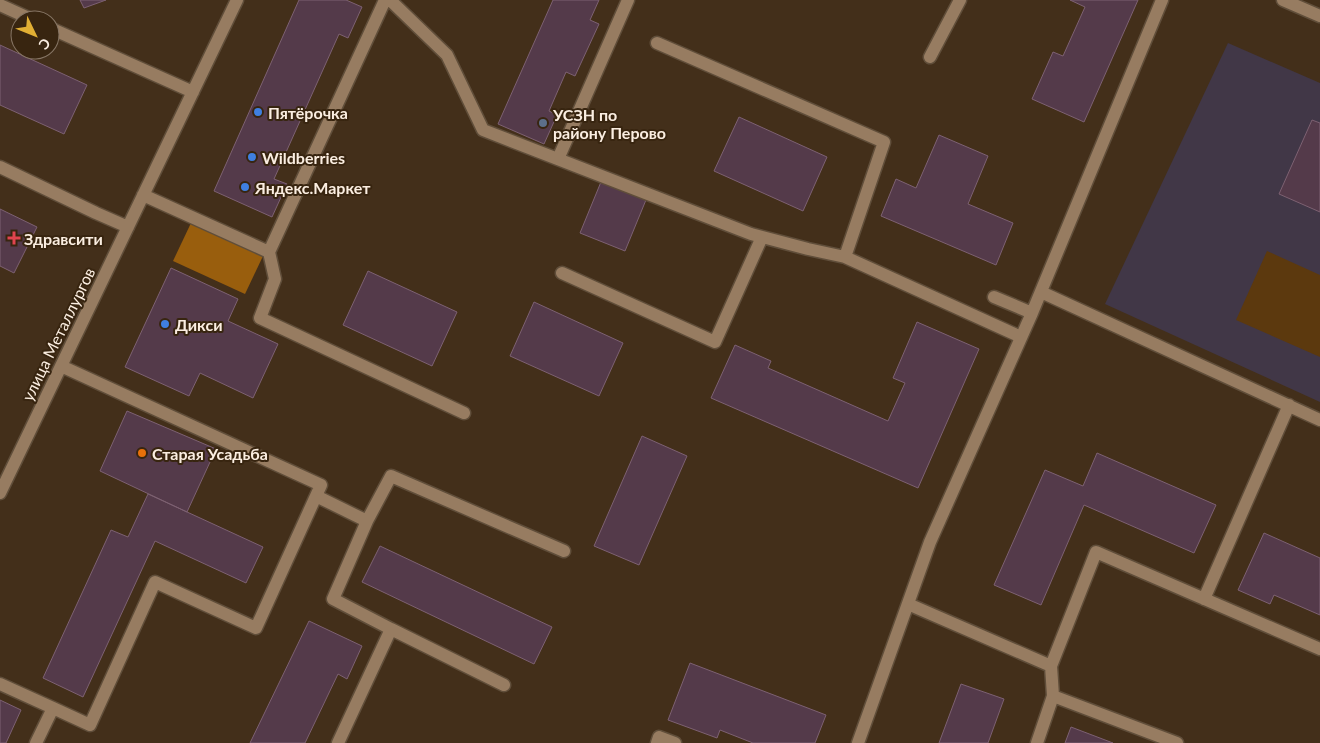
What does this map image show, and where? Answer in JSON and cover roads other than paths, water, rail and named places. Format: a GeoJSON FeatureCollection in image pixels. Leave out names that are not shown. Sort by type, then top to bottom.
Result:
{"type":"FeatureCollection","features":[{"type":"Feature","properties":{"kind":"street","name":"улица Металлургов"},"geometry":{"type":"LineString","coordinates":[[0,493],[237,0]]}},
{"type":"Feature","properties":{"kind":"street"},"geometry":{"type":"LineString","coordinates":[[386,0],[269,252],[274,278],[260,318],[464,413]]}},
{"type":"Feature","properties":{"kind":"street"},"geometry":{"type":"LineString","coordinates":[[390,0],[446,55],[483,130],[762,238],[845,257],[1021,337]]}},
{"type":"Feature","properties":{"kind":"street"},"geometry":{"type":"LineString","coordinates":[[558,159],[628,0]]}},
{"type":"Feature","properties":{"kind":"street"},"geometry":{"type":"LineString","coordinates":[[930,57],[960,0]]}},
{"type":"Feature","properties":{"kind":"street"},"geometry":{"type":"LineString","coordinates":[[858,743],[930,542],[1041,292],[1162,0]]}},
{"type":"Feature","properties":{"kind":"street"},"geometry":{"type":"LineString","coordinates":[[1283,0],[1320,16]]}},
{"type":"Feature","properties":{"kind":"street"},"geometry":{"type":"LineString","coordinates":[[60,32],[193,92]]}},
{"type":"Feature","properties":{"kind":"street"},"geometry":{"type":"LineString","coordinates":[[657,43],[884,142],[845,257]]}},
{"type":"Feature","properties":{"kind":"street"},"geometry":{"type":"LineString","coordinates":[[0,167],[128,227]]}},
{"type":"Feature","properties":{"kind":"street"},"geometry":{"type":"LineString","coordinates":[[143,195],[269,252]]}},
{"type":"Feature","properties":{"kind":"street"},"geometry":{"type":"LineString","coordinates":[[562,273],[715,342],[762,238]]}},
{"type":"Feature","properties":{"kind":"street"},"geometry":{"type":"LineString","coordinates":[[1041,292],[1320,420]]}},
{"type":"Feature","properties":{"kind":"street"},"geometry":{"type":"LineString","coordinates":[[994,297],[1032,312]]}},
{"type":"Feature","properties":{"kind":"street"},"geometry":{"type":"LineString","coordinates":[[0,684],[90,725],[155,582],[256,628],[321,485],[61,366]]}},
{"type":"Feature","properties":{"kind":"street"},"geometry":{"type":"LineString","coordinates":[[1204,599],[1289,406]]}},
{"type":"Feature","properties":{"kind":"street"},"geometry":{"type":"LineString","coordinates":[[504,685],[333,599],[367,521],[391,476],[564,551]]}},
{"type":"Feature","properties":{"kind":"street"},"geometry":{"type":"LineString","coordinates":[[316,496],[367,521]]}},
{"type":"Feature","properties":{"kind":"street"},"geometry":{"type":"LineString","coordinates":[[1037,743],[1053,696],[1051,666],[1096,552],[1320,649]]}},
{"type":"Feature","properties":{"kind":"street"},"geometry":{"type":"LineString","coordinates":[[908,604],[1051,666]]}},
{"type":"Feature","properties":{"kind":"street"},"geometry":{"type":"LineString","coordinates":[[338,743],[391,629]]}},
{"type":"Feature","properties":{"kind":"street"},"geometry":{"type":"LineString","coordinates":[[1053,696],[1177,743]]}},
{"type":"Feature","properties":{"kind":"street"},"geometry":{"type":"LineString","coordinates":[[36,743],[53,708]]}},
{"type":"Feature","properties":{"kind":"street"},"geometry":{"type":"LineString","coordinates":[[657,743],[659,737],[675,743]]}},
{"type":"Feature","properties":{"kind":"place","name":"Пятёрочка"},"geometry":{"type":"Point","coordinates":[258,112]}},
{"type":"Feature","properties":{"kind":"place","name":"УСЗН по району Перово"},"geometry":{"type":"Point","coordinates":[543,123]}},
{"type":"Feature","properties":{"kind":"place","name":"Wildberries"},"geometry":{"type":"Point","coordinates":[252,157]}},
{"type":"Feature","properties":{"kind":"place","name":"Яндекс.Маркет"},"geometry":{"type":"Point","coordinates":[245,187]}},
{"type":"Feature","properties":{"kind":"place","name":"Здравсити"},"geometry":{"type":"Point","coordinates":[14,238]}},
{"type":"Feature","properties":{"kind":"place","name":"Дикси"},"geometry":{"type":"Point","coordinates":[165,324]}},
{"type":"Feature","properties":{"kind":"place","name":"Старая Усадьба"},"geometry":{"type":"Point","coordinates":[142,453]}}]}
